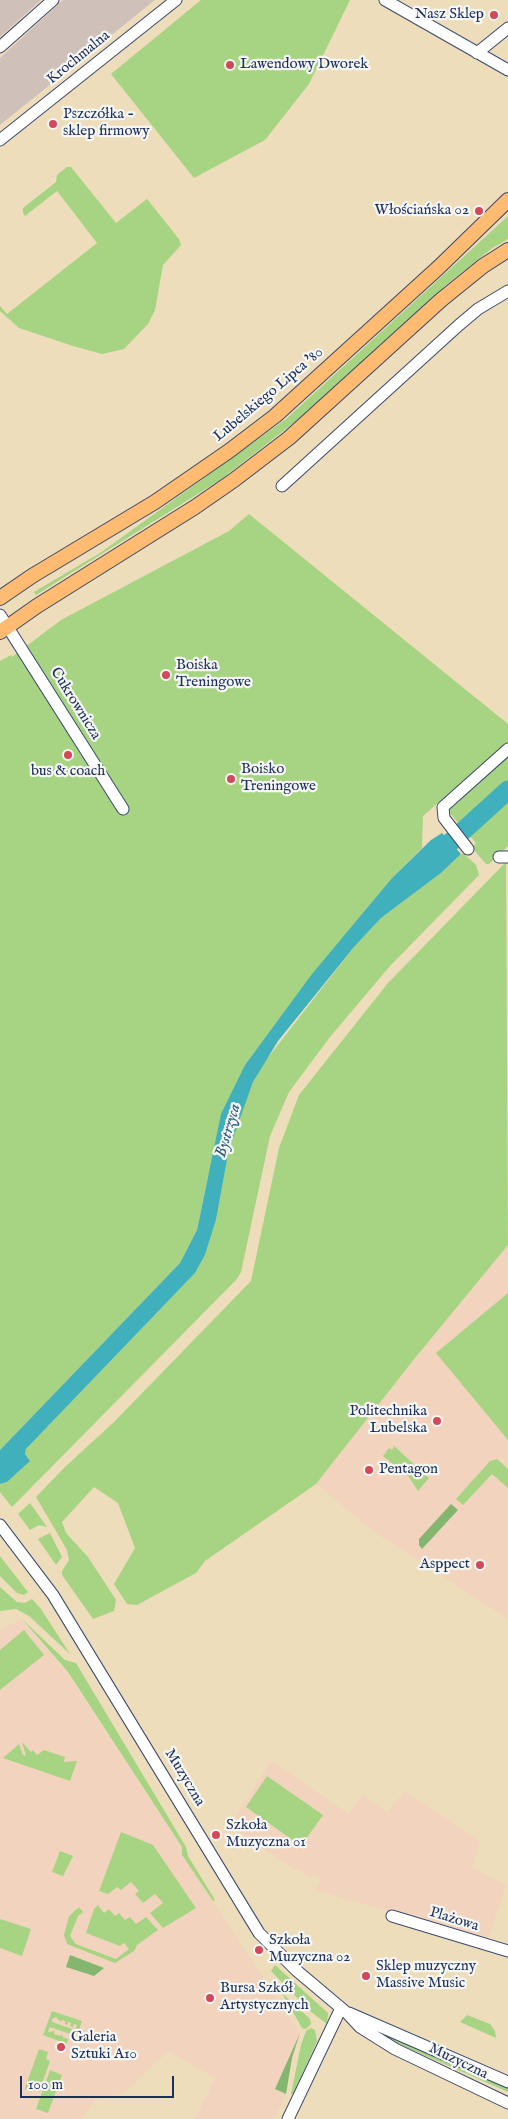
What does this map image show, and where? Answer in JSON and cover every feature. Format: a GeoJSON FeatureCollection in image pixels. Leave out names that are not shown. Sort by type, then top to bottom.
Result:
{"type":"FeatureCollection","features":[{"type":"Feature","properties":{"kind":"main road","name":"Lubelskiego Lipca '80"},"geometry":{"type":"LineString","coordinates":[[0,598],[32,576],[162,497],[229,451],[275,416],[438,268],[508,200]]}},
{"type":"Feature","properties":{"kind":"main road"},"geometry":{"type":"LineString","coordinates":[[3,624],[234,480],[289,438],[441,300],[483,266],[508,250]]}},
{"type":"Feature","properties":{"kind":"street"},"geometry":{"type":"LineString","coordinates":[[0,47],[53,0]]}},
{"type":"Feature","properties":{"kind":"street","name":"Krochmalna"},"geometry":{"type":"LineString","coordinates":[[0,140],[176,0]]}},
{"type":"Feature","properties":{"kind":"street"},"geometry":{"type":"LineString","coordinates":[[385,0],[508,70]]}},
{"type":"Feature","properties":{"kind":"street"},"geometry":{"type":"LineString","coordinates":[[477,53],[508,28]]}},
{"type":"Feature","properties":{"kind":"street"},"geometry":{"type":"LineString","coordinates":[[282,486],[459,325],[478,309],[508,291]]}},
{"type":"Feature","properties":{"kind":"street","name":"Cukrownicza"},"geometry":{"type":"LineString","coordinates":[[3,624],[123,809]]}},
{"type":"Feature","properties":{"kind":"street"},"geometry":{"type":"LineString","coordinates":[[468,849],[444,818],[443,807],[508,748]]}},
{"type":"Feature","properties":{"kind":"street","name":"Muzyczna"},"geometry":{"type":"LineString","coordinates":[[0,1525],[14,1541],[53,1595],[111,1688],[250,1921],[296,1970],[360,2027],[395,2049],[508,2103]]}},
{"type":"Feature","properties":{"kind":"street","name":"Plażowa"},"geometry":{"type":"LineString","coordinates":[[392,1916],[508,1951]]}},
{"type":"Feature","properties":{"kind":"street"},"geometry":{"type":"LineString","coordinates":[[288,2119],[344,2011]]}},
{"type":"Feature","properties":{"kind":"street","name":"Muzyczna"},"geometry":{"type":"LineString","coordinates":[[344,2011],[508,2082]]}},
{"type":"Feature","properties":{"kind":"shaded area"},"geometry":{"type":"Polygon","coordinates":[[[0,0],[41,0],[0,37],[0,0]]]}},
{"type":"Feature","properties":{"kind":"shaded area"},"geometry":{"type":"Polygon","coordinates":[[[63,0],[155,0],[0,125],[0,58],[63,0]]]}},
{"type":"Feature","properties":{"kind":"shaded area","name":"Politechnika Lubelska"},"geometry":{"type":"Polygon","coordinates":[[[508,1245],[508,1619],[376,1533],[316,1484],[415,1358],[508,1245]]]}},
{"type":"Feature","properties":{"kind":"shaded area"},"geometry":{"type":"Polygon","coordinates":[[[21,1620],[67,1672],[182,1847],[182,1855],[300,2033],[275,2089],[286,2094],[274,2119],[195,2119],[215,2078],[168,2051],[124,2093],[95,2100],[82,2119],[0,2119],[0,1632],[7,1626],[21,1620]]]}},
{"type":"Feature","properties":{"kind":"shaded area"},"geometry":{"type":"Polygon","coordinates":[[[271,1761],[349,1814],[363,1795],[387,1812],[405,1791],[480,1841],[472,1867],[506,1885],[488,1939],[315,1890],[322,1879],[314,1873],[311,1877],[279,1860],[230,1825],[271,1761]]]}},
{"type":"Feature","properties":{"kind":"green space"},"geometry":{"type":"Polygon","coordinates":[[[201,0],[350,0],[309,84],[265,140],[194,178],[111,74],[201,0]]]}},
{"type":"Feature","properties":{"kind":"green space"},"geometry":{"type":"Polygon","coordinates":[[[67,167],[71,167],[116,223],[147,199],[179,239],[181,245],[163,265],[155,310],[148,324],[124,349],[102,354],[73,346],[19,328],[0,311],[0,306],[7,314],[97,243],[57,191],[25,216],[23,213],[23,208],[56,182],[57,175],[67,167]]]}},
{"type":"Feature","properties":{"kind":"green space"},"geometry":{"type":"Polygon","coordinates":[[[508,216],[508,239],[491,249],[446,285],[304,415],[220,480],[36,595],[34,592],[100,553],[286,419],[508,216]]]}},
{"type":"Feature","properties":{"kind":"green space"},"geometry":{"type":"Polygon","coordinates":[[[249,514],[508,724],[508,780],[460,825],[440,801],[423,816],[422,848],[392,878],[313,974],[245,1065],[208,1176],[197,1230],[180,1263],[0,1450],[0,661],[11,655],[12,657],[61,620],[229,531],[249,514]]]}},
{"type":"Feature","properties":{"kind":"green space"},"geometry":{"type":"Polygon","coordinates":[[[508,799],[508,846],[489,864],[486,864],[472,848],[476,843],[470,836],[508,799]]]}},
{"type":"Feature","properties":{"kind":"green space"},"geometry":{"type":"Polygon","coordinates":[[[461,854],[464,854],[476,865],[479,875],[390,966],[330,1037],[289,1092],[270,1136],[241,1272],[237,1279],[12,1507],[0,1492],[0,1484],[7,1482],[29,1461],[25,1454],[26,1449],[195,1273],[205,1255],[216,1220],[229,1149],[238,1118],[253,1082],[263,1064],[354,947],[381,918],[441,873],[461,854]]]}},
{"type":"Feature","properties":{"kind":"green space"},"geometry":{"type":"Polygon","coordinates":[[[506,862],[508,1245],[415,1358],[316,1484],[205,1561],[196,1573],[137,1605],[127,1604],[114,1584],[135,1548],[118,1503],[94,1487],[62,1522],[66,1533],[88,1557],[116,1600],[114,1611],[93,1619],[62,1575],[62,1571],[69,1560],[67,1550],[36,1497],[65,1467],[114,1422],[251,1281],[279,1148],[299,1095],[388,983],[506,862]]]}},
{"type":"Feature","properties":{"kind":"green space"},"geometry":{"type":"Polygon","coordinates":[[[508,1293],[508,1440],[436,1353],[508,1293]]]}},
{"type":"Feature","properties":{"kind":"green space"},"geometry":{"type":"Polygon","coordinates":[[[393,1445],[429,1478],[418,1491],[409,1477],[383,1456],[389,1448],[392,1450],[393,1445]]]}},
{"type":"Feature","properties":{"kind":"green space"},"geometry":{"type":"Polygon","coordinates":[[[497,1459],[508,1469],[508,1488],[492,1474],[463,1505],[456,1499],[490,1461],[497,1459]]]}},
{"type":"Feature","properties":{"kind":"green space"},"geometry":{"type":"Polygon","coordinates":[[[30,1503],[47,1527],[39,1525],[30,1530],[18,1514],[30,1503]]]}},
{"type":"Feature","properties":{"kind":"green space"},"geometry":{"type":"Polygon","coordinates":[[[451,1504],[458,1510],[422,1549],[419,1545],[419,1539],[451,1504]]]}},
{"type":"Feature","properties":{"kind":"green space"},"geometry":{"type":"Polygon","coordinates":[[[50,1533],[62,1557],[56,1565],[38,1539],[50,1533]]]}},
{"type":"Feature","properties":{"kind":"green space"},"geometry":{"type":"Polygon","coordinates":[[[0,1556],[28,1592],[24,1595],[17,1593],[0,1576],[0,1556]]]}},
{"type":"Feature","properties":{"kind":"green space"},"geometry":{"type":"Polygon","coordinates":[[[0,1587],[17,1602],[25,1603],[32,1599],[41,1609],[70,1654],[29,1616],[16,1609],[0,1611],[0,1587]]]}},
{"type":"Feature","properties":{"kind":"green space"},"geometry":{"type":"Polygon","coordinates":[[[22,1619],[65,1660],[76,1663],[186,1847],[188,1856],[215,1900],[213,1901],[182,1855],[182,1847],[68,1672],[22,1619]]]}},
{"type":"Feature","properties":{"kind":"green space"},"geometry":{"type":"Polygon","coordinates":[[[24,1630],[44,1655],[0,1690],[0,1650],[24,1630]]]}},
{"type":"Feature","properties":{"kind":"green space"},"geometry":{"type":"Polygon","coordinates":[[[22,1742],[31,1752],[33,1750],[37,1755],[44,1750],[65,1757],[64,1762],[77,1761],[70,1781],[3,1758],[19,1744],[23,1755],[26,1756],[22,1742]]]}},
{"type":"Feature","properties":{"kind":"green space"},"geometry":{"type":"Polygon","coordinates":[[[267,1776],[323,1815],[301,1846],[246,1807],[267,1776]]]}},
{"type":"Feature","properties":{"kind":"green space"},"geometry":{"type":"Polygon","coordinates":[[[121,1832],[153,1845],[196,1908],[163,1928],[150,1913],[163,1903],[155,1894],[143,1903],[135,1894],[139,1891],[131,1882],[121,1890],[117,1887],[108,1894],[99,1891],[121,1832]]]}},
{"type":"Feature","properties":{"kind":"green space"},"geometry":{"type":"Polygon","coordinates":[[[60,1851],[73,1856],[63,1876],[52,1872],[60,1851]]]}},
{"type":"Feature","properties":{"kind":"green space"},"geometry":{"type":"Polygon","coordinates":[[[98,1905],[104,1913],[109,1909],[115,1916],[119,1913],[125,1920],[130,1917],[136,1924],[146,1917],[158,1930],[137,1945],[134,1951],[115,1963],[67,1944],[64,1935],[69,1916],[79,1907],[83,1912],[78,1916],[70,1936],[76,1944],[116,1959],[129,1949],[124,1943],[120,1946],[86,1933],[94,1909],[98,1905]]]}},
{"type":"Feature","properties":{"kind":"green space"},"geometry":{"type":"Polygon","coordinates":[[[0,1919],[31,1929],[22,1956],[0,1948],[0,1919]]]}},
{"type":"Feature","properties":{"kind":"green space"},"geometry":{"type":"Polygon","coordinates":[[[70,1955],[104,1968],[94,1976],[66,1967],[70,1955]]]}},
{"type":"Feature","properties":{"kind":"green space"},"geometry":{"type":"Polygon","coordinates":[[[275,1965],[328,2013],[327,2024],[310,2011],[271,1971],[275,1965]]]}},
{"type":"Feature","properties":{"kind":"green space"},"geometry":{"type":"Polygon","coordinates":[[[282,1993],[310,2019],[311,2024],[306,2029],[302,2028],[282,1993]]]}},
{"type":"Feature","properties":{"kind":"green space"},"geometry":{"type":"Polygon","coordinates":[[[52,2011],[82,2021],[78,2033],[74,2032],[77,2025],[70,2026],[71,2023],[68,2022],[67,2025],[65,2021],[62,2020],[61,2022],[56,2017],[52,2019],[52,2022],[72,2029],[70,2034],[50,2027],[48,2032],[55,2031],[54,2034],[60,2036],[63,2034],[62,2037],[68,2039],[67,2044],[43,2035],[52,2011]]]}},
{"type":"Feature","properties":{"kind":"green space"},"geometry":{"type":"Polygon","coordinates":[[[467,2015],[490,2024],[495,2031],[496,2038],[460,2022],[467,2015]]]}},
{"type":"Feature","properties":{"kind":"green space"},"geometry":{"type":"Polygon","coordinates":[[[311,2028],[315,2030],[317,2041],[293,2095],[291,2094],[301,2045],[306,2031],[311,2028]]]}},
{"type":"Feature","properties":{"kind":"green space"},"geometry":{"type":"Polygon","coordinates":[[[300,2033],[292,2058],[286,2094],[275,2089],[300,2033]]]}},
{"type":"Feature","properties":{"kind":"green space"},"geometry":{"type":"Polygon","coordinates":[[[389,2036],[508,2088],[508,2092],[399,2044],[387,2037],[389,2036]]]}},
{"type":"Feature","properties":{"kind":"green space"},"geometry":{"type":"Polygon","coordinates":[[[39,2049],[48,2052],[46,2059],[50,2061],[39,2092],[30,2086],[26,2090],[25,2088],[39,2049]]]}},
{"type":"Feature","properties":{"kind":"green space"},"geometry":{"type":"Polygon","coordinates":[[[50,2070],[62,2075],[48,2113],[36,2109],[50,2070]]]}},
{"type":"Feature","properties":{"kind":"water"},"geometry":{"type":"Polygon","coordinates":[[[508,780],[508,799],[470,836],[460,825],[508,780]]]}},
{"type":"Feature","properties":{"kind":"water"},"geometry":{"type":"Polygon","coordinates":[[[442,833],[461,854],[441,873],[381,918],[354,947],[278,1041],[253,1082],[229,1149],[216,1220],[205,1255],[195,1273],[26,1449],[25,1454],[30,1461],[7,1482],[0,1484],[0,1450],[180,1263],[197,1230],[221,1114],[245,1065],[312,974],[392,878],[431,840],[442,833]]]}},
{"type":"Feature","properties":{"kind":"waterway","name":"Bystrzyca"},"geometry":{"type":"LineString","coordinates":[[431,860],[508,790]]}},
{"type":"Feature","properties":{"kind":"place","name":"Nasz Sklep"},"geometry":{"type":"Point","coordinates":[494,15]}},
{"type":"Feature","properties":{"kind":"place","name":"Lawendowy Dworek"},"geometry":{"type":"Point","coordinates":[230,65]}},
{"type":"Feature","properties":{"kind":"place","name":"Pszczółka - sklep firmowy"},"geometry":{"type":"Point","coordinates":[53,124]}},
{"type":"Feature","properties":{"kind":"place","name":"Włościańska 02"},"geometry":{"type":"Point","coordinates":[479,211]}},
{"type":"Feature","properties":{"kind":"place","name":"Boiska Treningowe"},"geometry":{"type":"Point","coordinates":[166,675]}},
{"type":"Feature","properties":{"kind":"place","name":"bus & coach"},"geometry":{"type":"Point","coordinates":[68,755]}},
{"type":"Feature","properties":{"kind":"place","name":"Boisko Treningowe"},"geometry":{"type":"Point","coordinates":[231,779]}},
{"type":"Feature","properties":{"kind":"place","name":"Politechnika Lubelska"},"geometry":{"type":"Point","coordinates":[437,1421]}},
{"type":"Feature","properties":{"kind":"place","name":"Pentagon"},"geometry":{"type":"Point","coordinates":[369,1470]}},
{"type":"Feature","properties":{"kind":"place","name":"Asppect"},"geometry":{"type":"Point","coordinates":[480,1565]}},
{"type":"Feature","properties":{"kind":"place","name":"Szkoła Muzyczna 01"},"geometry":{"type":"Point","coordinates":[216,1835]}},
{"type":"Feature","properties":{"kind":"place","name":"Szkoła Muzyczna 02"},"geometry":{"type":"Point","coordinates":[259,1950]}},
{"type":"Feature","properties":{"kind":"place","name":"Sklep muzyczny Massive Music"},"geometry":{"type":"Point","coordinates":[366,1976]}},
{"type":"Feature","properties":{"kind":"place","name":"Bursa Szkół Artystycznych"},"geometry":{"type":"Point","coordinates":[210,1998]}},
{"type":"Feature","properties":{"kind":"place","name":"Galeria Sztuki A10"},"geometry":{"type":"Point","coordinates":[61,2047]}}]}
